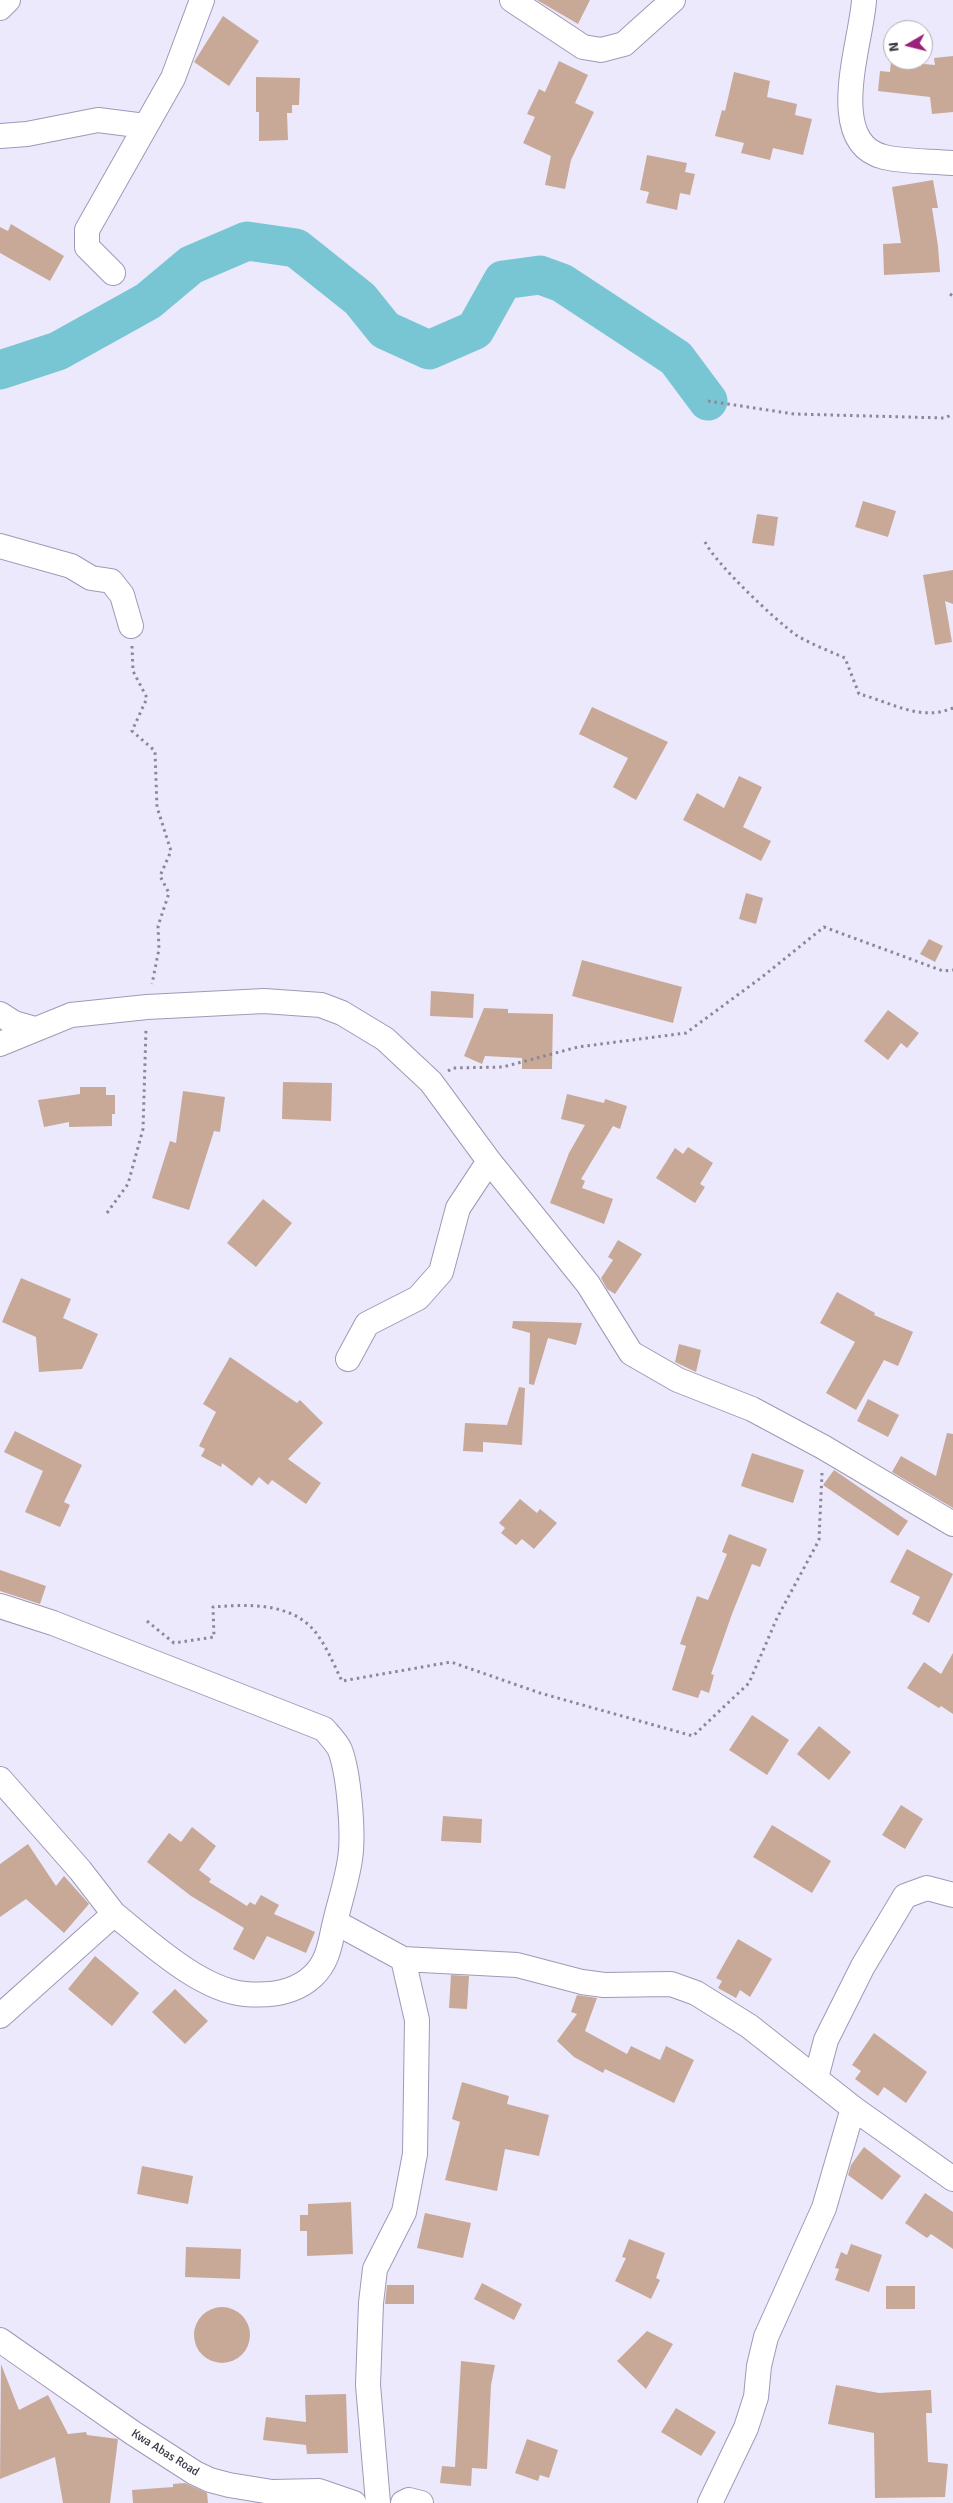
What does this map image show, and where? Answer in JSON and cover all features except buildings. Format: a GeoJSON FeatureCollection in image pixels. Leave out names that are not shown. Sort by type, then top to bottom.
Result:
{"type":"FeatureCollection","features":[{"type":"Feature","properties":{"kind":"street"},"geometry":{"type":"LineString","coordinates":[[0,8],[8,0]]}},
{"type":"Feature","properties":{"kind":"street"},"geometry":{"type":"LineString","coordinates":[[114,273],[87,247],[86,230],[173,78],[202,0]]}},
{"type":"Feature","properties":{"kind":"street"},"geometry":{"type":"LineString","coordinates":[[512,0],[583,47],[601,50],[624,44],[673,0]]}},
{"type":"Feature","properties":{"kind":"street"},"geometry":{"type":"LineString","coordinates":[[864,0],[850,98],[852,126],[862,145],[883,156],[953,163]]}},
{"type":"Feature","properties":{"kind":"street"},"geometry":{"type":"LineString","coordinates":[[0,136],[27,134],[98,120],[145,126]]}},
{"type":"Feature","properties":{"kind":"street"},"geometry":{"type":"LineString","coordinates":[[0,546],[71,566],[91,578],[111,582],[122,595],[131,626]]}},
{"type":"Feature","properties":{"kind":"street"},"geometry":{"type":"LineString","coordinates":[[0,1044],[71,1015],[147,1007],[264,1001],[321,1005],[360,1022],[385,1039],[431,1082],[489,1161],[588,1284],[631,1353],[678,1380],[752,1409],[822,1447],[953,1524]]}},
{"type":"Feature","properties":{"kind":"street"},"geometry":{"type":"LineString","coordinates":[[0,1014],[14,1023],[35,1030]]}},
{"type":"Feature","properties":{"kind":"street"},"geometry":{"type":"LineString","coordinates":[[348,1359],[367,1324],[418,1298],[442,1272],[458,1208],[489,1161]]}},
{"type":"Feature","properties":{"kind":"street"},"geometry":{"type":"LineString","coordinates":[[0,1606],[53,1623],[324,1729],[339,1748],[351,1824],[350,1858],[332,1939],[324,1964],[312,1978],[286,1991],[270,1994],[244,1994],[222,1988],[200,1977],[164,1953],[114,1914],[80,1870],[0,1779]]}},
{"type":"Feature","properties":{"kind":"street"},"geometry":{"type":"LineString","coordinates":[[816,2078],[830,2032],[863,1966],[905,1896],[927,1888],[953,1895]]}},
{"type":"Feature","properties":{"kind":"street"},"geometry":{"type":"LineString","coordinates":[[0,2016],[114,1914]]}},
{"type":"Feature","properties":{"kind":"street"},"geometry":{"type":"LineString","coordinates":[[335,1922],[403,1959],[517,1965],[582,1982],[604,1985],[671,1984],[696,1993],[749,2026],[852,2108],[953,2179]]}},
{"type":"Feature","properties":{"kind":"street"},"geometry":{"type":"LineString","coordinates":[[378,2503],[368,2385],[371,2303],[375,2269],[404,2212],[415,2154],[417,2020],[403,1959]]}},
{"type":"Feature","properties":{"kind":"street"},"geometry":{"type":"LineString","coordinates":[[710,2503],[746,2428],[756,2397],[766,2336],[824,2208],[852,2108]]}},
{"type":"Feature","properties":{"kind":"street","name":"Kwa Abas Road"},"geometry":{"type":"LineString","coordinates":[[0,2340],[132,2433],[195,2473],[210,2480],[272,2492],[319,2491],[354,2503]]}},
{"type":"Feature","properties":{"kind":"street"},"geometry":{"type":"LineString","coordinates":[[403,2503],[409,2500],[420,2503]]}},
{"type":"Feature","properties":{"kind":"path"},"geometry":{"type":"LineString","coordinates":[[708,401],[794,414],[945,418],[953,414]]}},
{"type":"Feature","properties":{"kind":"path"},"geometry":{"type":"LineString","coordinates":[[706,542],[711,554],[796,635],[845,658],[859,694],[908,712],[941,713],[953,708]]}},
{"type":"Feature","properties":{"kind":"path"},"geometry":{"type":"LineString","coordinates":[[107,1213],[128,1184],[143,1129],[147,1007],[159,949],[158,926],[170,893],[160,876],[171,851],[157,807],[155,751],[132,731],[147,698],[133,671],[131,626]]}},
{"type":"Feature","properties":{"kind":"path"},"geometry":{"type":"LineString","coordinates":[[431,1082],[453,1068],[503,1067],[578,1047],[686,1033],[762,977],[824,927],[943,971],[953,970]]}},
{"type":"Feature","properties":{"kind":"path"},"geometry":{"type":"LineString","coordinates":[[147,1621],[174,1643],[214,1637],[213,1608],[254,1604],[298,1615],[318,1636],[342,1681],[451,1662],[540,1693],[693,1736],[749,1683],[777,1618],[819,1540],[822,1447]]}},
{"type":"Feature","properties":{"kind":"waterway"},"geometry":{"type":"LineString","coordinates":[[0,370],[58,351],[148,301],[191,265],[247,241],[296,248],[360,299],[385,330],[429,350],[475,330],[503,280],[540,275],[562,283],[676,358],[708,401]]}}]}
